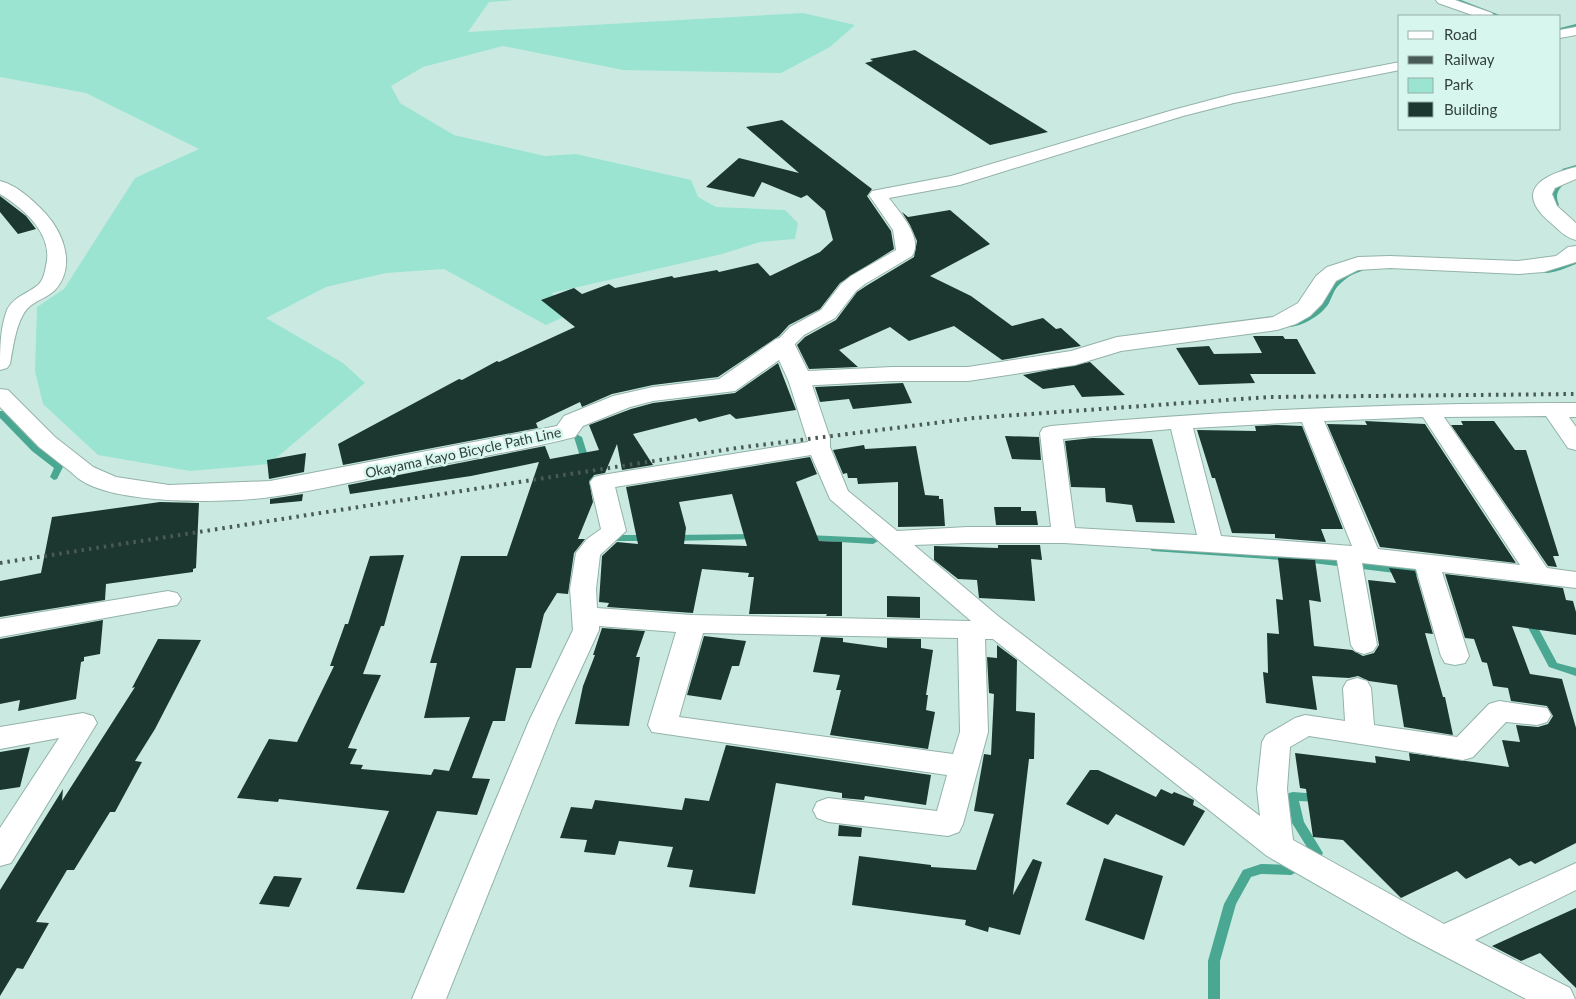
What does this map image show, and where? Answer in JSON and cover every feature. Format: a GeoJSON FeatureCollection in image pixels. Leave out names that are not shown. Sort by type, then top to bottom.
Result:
{"type":"FeatureCollection","features":[{"type":"Feature","properties":{"kind":"main road"},"geometry":{"type":"LineString","coordinates":[[1576,173],[1558,177],[1549,182],[1543,188],[1542,195],[1550,210],[1576,234]]}},
{"type":"Feature","properties":{"kind":"main road"},"geometry":{"type":"LineString","coordinates":[[784,344],[799,379],[892,374],[968,374],[1075,358],[1117,344],[1277,323],[1295,317],[1314,300],[1329,276],[1338,270],[1353,265],[1390,262],[1525,268],[1559,263],[1576,252]]}},
{"type":"Feature","properties":{"kind":"main road","name":"Okayama Kayo Bicycle Path Line"},"geometry":{"type":"LineString","coordinates":[[84,471],[95,478],[111,484],[169,493],[189,494],[284,487],[566,432],[573,421],[622,401],[653,394],[726,386],[784,344]]}},
{"type":"Feature","properties":{"kind":"street"},"geometry":{"type":"LineString","coordinates":[[1443,0],[1484,15]]}},
{"type":"Feature","properties":{"kind":"street"},"geometry":{"type":"LineString","coordinates":[[1561,34],[1576,31]]}},
{"type":"Feature","properties":{"kind":"street"},"geometry":{"type":"LineString","coordinates":[[1561,41],[1576,44]]}},
{"type":"Feature","properties":{"kind":"street"},"geometry":{"type":"LineString","coordinates":[[784,344],[797,331],[828,314],[845,295],[848,288],[858,280],[905,252],[907,243],[905,234],[878,195],[954,181],[1135,124],[1214,104],[1398,66]]}},
{"type":"Feature","properties":{"kind":"street"},"geometry":{"type":"LineString","coordinates":[[0,186],[12,193],[36,215],[51,233],[57,248],[57,264],[48,286],[19,306],[1,354]]}},
{"type":"Feature","properties":{"kind":"street"},"geometry":{"type":"LineString","coordinates":[[799,379],[819,438],[819,446],[838,494],[1000,630],[1278,847],[1444,939],[1558,999]]}},
{"type":"Feature","properties":{"kind":"street"},"geometry":{"type":"LineString","coordinates":[[0,395],[47,442],[84,471]]}},
{"type":"Feature","properties":{"kind":"street"},"geometry":{"type":"LineString","coordinates":[[1553,410],[1576,443]]}},
{"type":"Feature","properties":{"kind":"street"},"geometry":{"type":"LineString","coordinates":[[1064,535],[1051,433],[1180,421],[1310,414],[1576,410]]}},
{"type":"Feature","properties":{"kind":"street"},"geometry":{"type":"LineString","coordinates":[[1430,412],[1540,576]]}},
{"type":"Feature","properties":{"kind":"street"},"geometry":{"type":"LineString","coordinates":[[1310,414],[1354,559],[1364,645]]}},
{"type":"Feature","properties":{"kind":"street"},"geometry":{"type":"LineString","coordinates":[[1180,421],[1211,543]]}},
{"type":"Feature","properties":{"kind":"street"},"geometry":{"type":"LineString","coordinates":[[429,999],[543,721],[592,617],[583,590],[588,552],[614,531],[602,482],[819,446]]}},
{"type":"Feature","properties":{"kind":"street"},"geometry":{"type":"LineString","coordinates":[[891,539],[967,535],[1064,535],[1211,543],[1354,559],[1428,570],[1540,576],[1576,580]]}},
{"type":"Feature","properties":{"kind":"street"},"geometry":{"type":"LineString","coordinates":[[1428,570],[1455,656]]}},
{"type":"Feature","properties":{"kind":"street"},"geometry":{"type":"LineString","coordinates":[[0,628],[168,599]]}},
{"type":"Feature","properties":{"kind":"street"},"geometry":{"type":"LineString","coordinates":[[592,617],[692,624],[1000,630]]}},
{"type":"Feature","properties":{"kind":"street"},"geometry":{"type":"LineString","coordinates":[[692,624],[662,725],[964,767]]}},
{"type":"Feature","properties":{"kind":"street"},"geometry":{"type":"LineString","coordinates":[[828,810],[948,824],[974,732],[971,630]]}},
{"type":"Feature","properties":{"kind":"street"},"geometry":{"type":"LineString","coordinates":[[1357,688],[1360,733]]}},
{"type":"Feature","properties":{"kind":"street"},"geometry":{"type":"LineString","coordinates":[[1278,847],[1272,789],[1276,742],[1305,725],[1463,750],[1499,710],[1537,715]]}},
{"type":"Feature","properties":{"kind":"street"},"geometry":{"type":"LineString","coordinates":[[0,738],[83,723],[0,854]]}},
{"type":"Feature","properties":{"kind":"street"},"geometry":{"type":"LineString","coordinates":[[1444,939],[1576,876]]}},
{"type":"Feature","properties":{"kind":"green space"},"geometry":{"type":"Polygon","coordinates":[[[0,0],[515,0],[489,2],[468,32],[803,13],[855,25],[830,47],[781,73],[623,70],[503,46],[423,67],[391,86],[400,103],[454,135],[545,156],[576,154],[691,180],[698,197],[716,207],[785,210],[798,223],[795,239],[760,242],[722,254],[552,293],[566,316],[546,325],[444,269],[386,273],[326,287],[266,318],[343,363],[365,383],[269,464],[190,471],[98,455],[43,404],[35,371],[37,307],[64,289],[135,178],[199,149],[86,93],[0,77],[0,0]]]}},
{"type":"Feature","properties":{"kind":"building"},"geometry":{"type":"Polygon","coordinates":[[[915,50],[1048,132],[990,145],[865,63],[873,61],[870,59],[915,50]]]}},
{"type":"Feature","properties":{"kind":"building"},"geometry":{"type":"Polygon","coordinates":[[[782,120],[872,189],[867,196],[891,231],[894,249],[840,283],[820,309],[789,325],[779,336],[718,377],[653,385],[612,394],[582,407],[580,402],[536,423],[538,428],[343,465],[338,444],[459,379],[462,380],[497,361],[499,362],[575,327],[541,300],[574,288],[582,294],[609,284],[615,288],[672,276],[674,278],[717,270],[719,272],[758,263],[770,276],[820,252],[833,240],[825,211],[807,195],[801,198],[762,182],[754,197],[706,187],[739,158],[799,173],[746,127],[782,120]]]}},
{"type":"Feature","properties":{"kind":"building"},"geometry":{"type":"Polygon","coordinates":[[[0,196],[26,216],[36,229],[18,234],[0,212],[0,196]]]}},
{"type":"Feature","properties":{"kind":"building"},"geometry":{"type":"Polygon","coordinates":[[[950,210],[990,244],[930,276],[971,296],[1012,326],[1043,318],[1056,329],[1061,328],[1081,346],[1002,360],[954,326],[909,341],[890,327],[839,350],[858,367],[809,369],[797,345],[805,337],[836,320],[857,292],[914,257],[917,241],[902,212],[908,217],[950,210]]]}},
{"type":"Feature","properties":{"kind":"building"},"geometry":{"type":"Polygon","coordinates":[[[1253,336],[1283,336],[1285,339],[1297,339],[1316,374],[1250,374],[1255,383],[1199,385],[1176,348],[1209,346],[1214,354],[1262,353],[1253,336]]]}},
{"type":"Feature","properties":{"kind":"building"},"geometry":{"type":"Polygon","coordinates":[[[1090,362],[1125,395],[1082,397],[1074,385],[1043,389],[1023,375],[1090,362]]]}},
{"type":"Feature","properties":{"kind":"building"},"geometry":{"type":"Polygon","coordinates":[[[778,363],[796,410],[736,419],[730,414],[699,422],[696,418],[633,434],[653,465],[622,470],[617,444],[605,473],[594,475],[589,481],[593,502],[578,539],[585,539],[574,553],[568,594],[557,593],[544,614],[531,668],[516,668],[505,721],[493,721],[472,778],[490,779],[477,815],[437,811],[404,893],[356,889],[389,811],[279,799],[278,802],[237,798],[269,739],[297,742],[334,666],[330,666],[345,624],[348,624],[370,556],[404,555],[384,626],[381,626],[363,674],[381,675],[348,748],[357,749],[350,764],[363,765],[361,769],[431,775],[434,769],[449,771],[470,717],[424,718],[437,663],[430,663],[461,556],[507,556],[539,462],[471,476],[350,494],[348,485],[545,446],[550,459],[599,450],[589,425],[653,403],[735,393],[778,363]]]}},
{"type":"Feature","properties":{"kind":"building"},"geometry":{"type":"Polygon","coordinates":[[[903,383],[912,403],[853,409],[849,399],[820,402],[815,387],[903,383]]]}},
{"type":"Feature","properties":{"kind":"building"},"geometry":{"type":"Polygon","coordinates":[[[1365,421],[1425,424],[1516,563],[1380,547],[1327,424],[1367,425],[1365,421]]]}},
{"type":"Feature","properties":{"kind":"building"},"geometry":{"type":"Polygon","coordinates":[[[1461,421],[1494,421],[1515,450],[1526,450],[1559,556],[1553,556],[1557,567],[1548,566],[1451,425],[1463,425],[1461,421]]]}},
{"type":"Feature","properties":{"kind":"building"},"geometry":{"type":"Polygon","coordinates":[[[1255,426],[1302,426],[1343,529],[1321,529],[1326,542],[1275,538],[1275,534],[1232,533],[1215,478],[1212,478],[1197,430],[1256,431],[1255,426]]]}},
{"type":"Feature","properties":{"kind":"building"},"geometry":{"type":"Polygon","coordinates":[[[1005,436],[1039,437],[1041,460],[1012,459],[1005,436]]]}},
{"type":"Feature","properties":{"kind":"building"},"geometry":{"type":"Polygon","coordinates":[[[1092,438],[1152,439],[1175,523],[1136,522],[1132,505],[1106,502],[1105,488],[1071,487],[1065,441],[1092,438]]]}},
{"type":"Feature","properties":{"kind":"building"},"geometry":{"type":"Polygon","coordinates":[[[864,445],[865,449],[916,446],[925,495],[939,496],[939,499],[943,499],[945,526],[898,527],[898,482],[858,484],[857,478],[848,478],[847,473],[843,474],[833,450],[864,445]]]}},
{"type":"Feature","properties":{"kind":"building"},"geometry":{"type":"Polygon","coordinates":[[[306,453],[304,472],[269,479],[267,460],[306,453]]]}},
{"type":"Feature","properties":{"kind":"building"},"geometry":{"type":"Polygon","coordinates":[[[810,457],[817,474],[796,482],[819,541],[842,542],[842,616],[826,616],[827,614],[749,614],[754,577],[748,577],[749,573],[702,569],[693,613],[607,607],[609,603],[599,602],[602,556],[617,542],[638,544],[626,487],[810,457]],[[732,494],[679,502],[686,528],[684,544],[747,546],[732,494]]]}},
{"type":"Feature","properties":{"kind":"building"},"geometry":{"type":"Polygon","coordinates":[[[303,494],[302,501],[270,504],[270,499],[303,494]]]}},
{"type":"Feature","properties":{"kind":"building"},"geometry":{"type":"Polygon","coordinates":[[[160,502],[199,503],[196,568],[193,569],[193,572],[106,584],[105,600],[0,617],[0,581],[41,573],[52,517],[160,502]]]}},
{"type":"Feature","properties":{"kind":"building"},"geometry":{"type":"Polygon","coordinates":[[[994,507],[1021,507],[1021,511],[1036,511],[1038,525],[996,525],[994,507]]]}},
{"type":"Feature","properties":{"kind":"building"},"geometry":{"type":"Polygon","coordinates":[[[998,545],[1040,545],[1042,560],[1031,559],[1035,601],[979,598],[977,580],[958,579],[934,560],[934,546],[998,548],[998,545]]]}},
{"type":"Feature","properties":{"kind":"building"},"geometry":{"type":"Polygon","coordinates":[[[1278,558],[1315,560],[1321,602],[1309,600],[1314,646],[1352,650],[1363,656],[1374,653],[1379,645],[1368,580],[1396,583],[1389,568],[1415,571],[1433,634],[1425,633],[1443,697],[1445,697],[1453,735],[1404,727],[1397,685],[1369,681],[1358,676],[1349,678],[1312,676],[1317,710],[1266,703],[1263,672],[1268,673],[1267,633],[1279,634],[1276,599],[1283,600],[1278,558]]]}},
{"type":"Feature","properties":{"kind":"building"},"geometry":{"type":"Polygon","coordinates":[[[1445,574],[1563,588],[1566,600],[1573,601],[1576,612],[1576,635],[1512,626],[1530,674],[1562,679],[1576,728],[1576,843],[1535,864],[1531,861],[1519,866],[1510,858],[1466,879],[1457,871],[1401,898],[1343,840],[1313,837],[1306,789],[1300,788],[1295,753],[1376,763],[1375,756],[1410,761],[1409,753],[1509,767],[1502,740],[1520,742],[1516,725],[1538,727],[1548,724],[1553,716],[1547,706],[1511,701],[1508,688],[1493,686],[1487,663],[1482,662],[1474,639],[1465,638],[1445,574]]]}},
{"type":"Feature","properties":{"kind":"building"},"geometry":{"type":"Polygon","coordinates":[[[887,596],[920,597],[920,618],[887,617],[887,596]]]}},
{"type":"Feature","properties":{"kind":"building"},"geometry":{"type":"Polygon","coordinates":[[[103,620],[100,654],[84,657],[84,661],[81,662],[76,699],[18,711],[20,700],[0,704],[0,639],[103,620]]]}},
{"type":"Feature","properties":{"kind":"building"},"geometry":{"type":"Polygon","coordinates":[[[602,628],[645,631],[636,657],[640,657],[629,726],[575,724],[583,686],[595,655],[593,655],[602,628]]]}},
{"type":"Feature","properties":{"kind":"building"},"geometry":{"type":"Polygon","coordinates":[[[704,636],[746,641],[739,666],[732,666],[721,700],[687,695],[704,636]]]}},
{"type":"Feature","properties":{"kind":"building"},"geometry":{"type":"Polygon","coordinates":[[[821,637],[843,638],[843,642],[887,648],[887,638],[921,639],[921,648],[933,650],[926,695],[928,695],[926,710],[935,712],[928,749],[830,735],[841,690],[836,690],[840,675],[813,672],[821,637]]]}},
{"type":"Feature","properties":{"kind":"building"},"geometry":{"type":"Polygon","coordinates":[[[158,639],[201,640],[155,729],[135,761],[142,762],[115,812],[110,812],[74,870],[67,870],[36,922],[49,923],[23,969],[17,968],[0,996],[0,890],[63,789],[62,801],[135,687],[132,688],[158,639]]]}},
{"type":"Feature","properties":{"kind":"building"},"geometry":{"type":"Polygon","coordinates":[[[997,645],[1017,660],[1016,711],[1035,713],[1034,759],[1029,759],[1013,895],[1033,859],[1042,862],[1020,935],[989,927],[988,932],[965,925],[966,920],[852,905],[859,856],[931,865],[931,867],[976,870],[994,814],[974,811],[984,754],[991,755],[994,694],[989,693],[987,657],[997,658],[997,645]]]}},
{"type":"Feature","properties":{"kind":"building"},"geometry":{"type":"Polygon","coordinates":[[[726,745],[931,775],[926,805],[865,796],[864,800],[842,798],[842,793],[776,783],[755,894],[689,887],[693,870],[667,867],[673,847],[619,841],[615,855],[584,852],[587,840],[560,838],[571,807],[592,809],[595,800],[682,810],[685,798],[709,801],[726,745]]]}},
{"type":"Feature","properties":{"kind":"building"},"geometry":{"type":"Polygon","coordinates":[[[30,747],[20,787],[0,790],[0,752],[30,747]]]}},
{"type":"Feature","properties":{"kind":"building"},"geometry":{"type":"Polygon","coordinates":[[[1090,770],[1098,770],[1156,797],[1161,789],[1172,794],[1174,792],[1194,800],[1193,805],[1205,811],[1184,846],[1116,814],[1108,825],[1066,804],[1090,770]]]}},
{"type":"Feature","properties":{"kind":"building"},"geometry":{"type":"Polygon","coordinates":[[[839,825],[862,828],[861,837],[838,836],[839,825]]]}},
{"type":"Feature","properties":{"kind":"building"},"geometry":{"type":"Polygon","coordinates":[[[1104,858],[1163,876],[1144,940],[1085,920],[1104,858]]]}},
{"type":"Feature","properties":{"kind":"building"},"geometry":{"type":"Polygon","coordinates":[[[274,876],[302,878],[289,907],[259,904],[274,876]]]}},
{"type":"Feature","properties":{"kind":"building"},"geometry":{"type":"Polygon","coordinates":[[[1576,908],[1576,988],[1540,953],[1521,961],[1492,946],[1576,908]]]}},
{"type":"Feature","properties":{"kind":"waterway"},"geometry":{"type":"LineString","coordinates":[[1456,0],[1497,15]]}},
{"type":"Feature","properties":{"kind":"waterway"},"geometry":{"type":"LineString","coordinates":[[1561,29],[1576,26]]}},
{"type":"Feature","properties":{"kind":"waterway"},"geometry":{"type":"LineString","coordinates":[[1566,171],[1565,169],[1576,167]]}},
{"type":"Feature","properties":{"kind":"waterway"},"geometry":{"type":"LineString","coordinates":[[1556,205],[1553,194],[1564,181]]}},
{"type":"Feature","properties":{"kind":"waterway"},"geometry":{"type":"LineString","coordinates":[[1540,271],[1551,270],[1576,262]]}},
{"type":"Feature","properties":{"kind":"waterway"},"geometry":{"type":"LineString","coordinates":[[1289,325],[1305,319],[1319,310],[1326,302],[1333,286],[1342,278],[1353,272],[1370,267]]}},
{"type":"Feature","properties":{"kind":"waterway"},"geometry":{"type":"LineString","coordinates":[[0,413],[35,449],[59,467],[54,477]]}},
{"type":"Feature","properties":{"kind":"waterway"},"geometry":{"type":"LineString","coordinates":[[578,437],[595,492]]}},
{"type":"Feature","properties":{"kind":"waterway"},"geometry":{"type":"LineString","coordinates":[[673,538],[755,537]]}},
{"type":"Feature","properties":{"kind":"waterway"},"geometry":{"type":"LineString","coordinates":[[608,541],[612,538],[647,538]]}},
{"type":"Feature","properties":{"kind":"waterway"},"geometry":{"type":"LineString","coordinates":[[808,538],[873,541]]}},
{"type":"Feature","properties":{"kind":"waterway"},"geometry":{"type":"LineString","coordinates":[[1155,549],[1296,558],[1428,574]]}},
{"type":"Feature","properties":{"kind":"waterway"},"geometry":{"type":"LineString","coordinates":[[1529,620],[1553,665],[1576,672]]}},
{"type":"Feature","properties":{"kind":"waterway"},"geometry":{"type":"LineString","coordinates":[[1313,857],[1317,853],[1298,823],[1293,796],[1319,798]]}},
{"type":"Feature","properties":{"kind":"waterway"},"geometry":{"type":"LineString","coordinates":[[1214,999],[1214,961],[1230,904],[1247,873],[1261,869],[1291,870]]}},
{"type":"Feature","properties":{"kind":"railway"},"geometry":{"type":"LineString","coordinates":[[0,563],[737,448],[974,418],[1269,397],[1576,394]]}}]}
